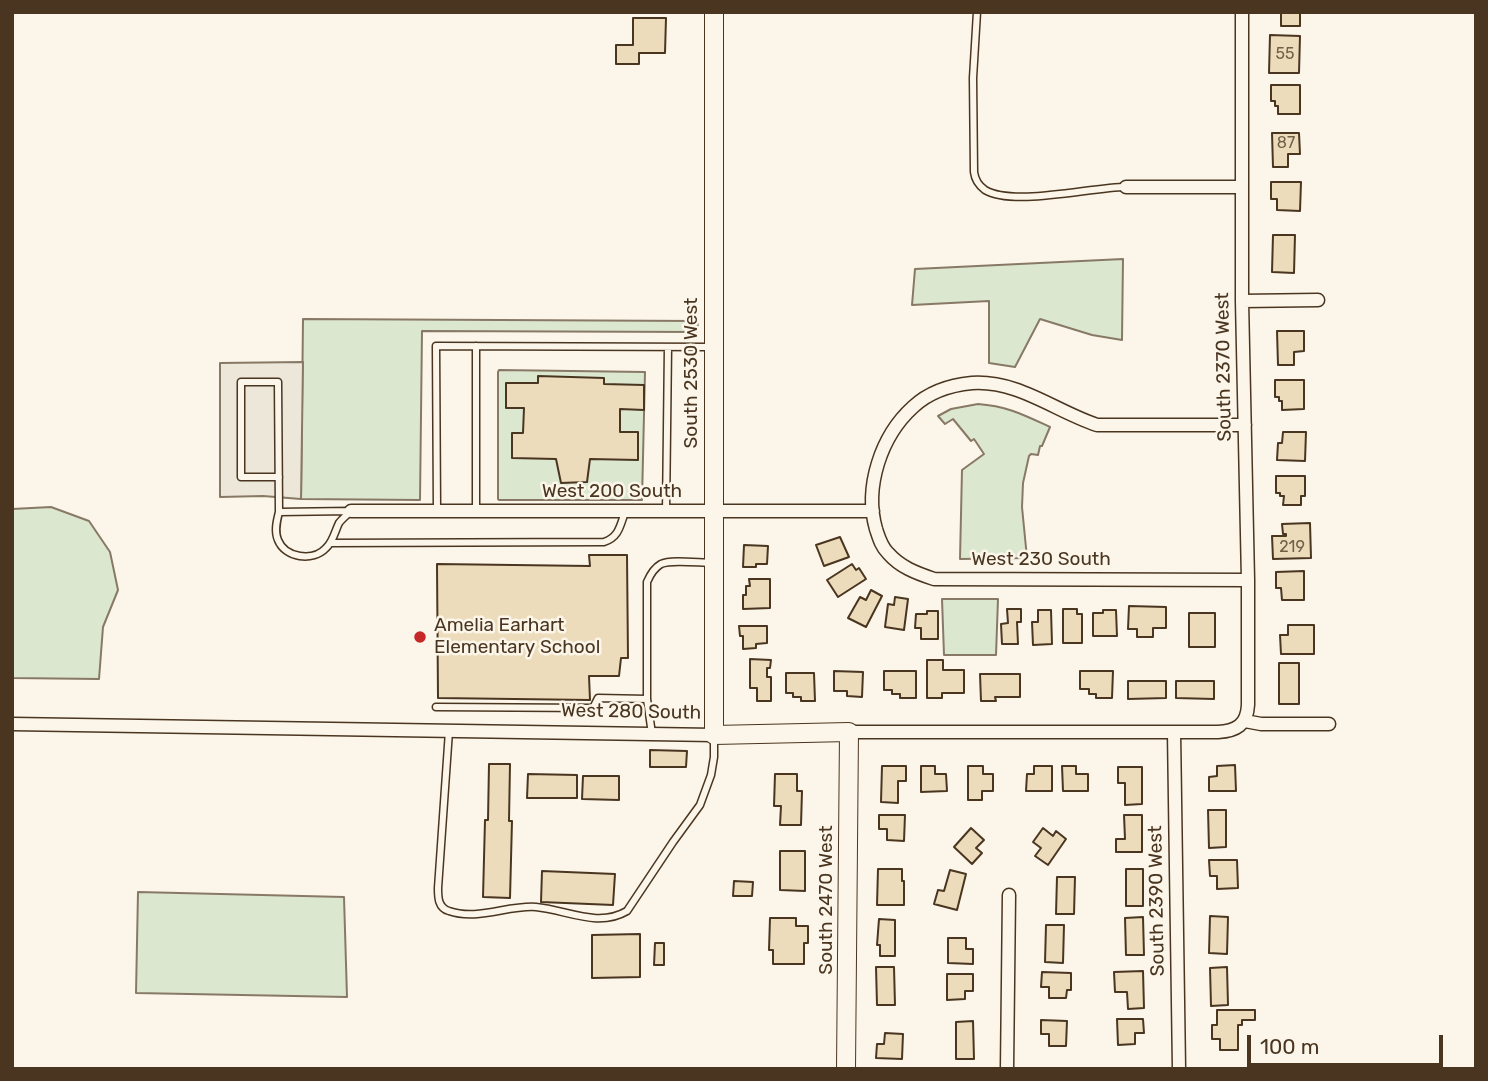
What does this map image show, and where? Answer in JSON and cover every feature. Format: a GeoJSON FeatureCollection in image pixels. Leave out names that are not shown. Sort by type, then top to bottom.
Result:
{"type":"FeatureCollection","features":[{"type":"Feature","properties":{"kind":"street","name":"South 2530 West"},"geometry":{"type":"LineString","coordinates":[[714,12],[714,735]]}},
{"type":"Feature","properties":{"kind":"street","name":"South 2370 West"},"geometry":{"type":"LineString","coordinates":[[1242,12],[1242,301],[1248,580],[1248,710],[1245,720]]}},
{"type":"Feature","properties":{"kind":"street"},"geometry":{"type":"LineString","coordinates":[[1126,187],[1241,187]]}},
{"type":"Feature","properties":{"kind":"street"},"geometry":{"type":"LineString","coordinates":[[1242,301],[1318,300]]}},
{"type":"Feature","properties":{"kind":"street","name":"West 230 South"},"geometry":{"type":"LineString","coordinates":[[1244,425],[1097,425],[1018,390],[1003,385],[971,383],[930,395],[914,406],[893,432],[879,462],[872,492],[880,541],[888,554],[906,568],[934,579],[1248,580]]}},
{"type":"Feature","properties":{"kind":"street","name":"West 200 South"},"geometry":{"type":"LineString","coordinates":[[351,511],[873,510]]}},
{"type":"Feature","properties":{"kind":"street"},"geometry":{"type":"LineString","coordinates":[[1245,720],[1261,724],[1329,724]]}},
{"type":"Feature","properties":{"kind":"street","name":"West 280 South"},"geometry":{"type":"LineString","coordinates":[[12,724],[714,735],[849,732],[1227,732],[1242,725],[1245,720]]}},
{"type":"Feature","properties":{"kind":"street","name":"South 2470 West"},"geometry":{"type":"LineString","coordinates":[[846,1069],[849,732]]}},
{"type":"Feature","properties":{"kind":"street","name":"South 2390 West"},"geometry":{"type":"LineString","coordinates":[[1174,732],[1178,1069]]}},
{"type":"Feature","properties":{"kind":"street"},"geometry":{"type":"LineString","coordinates":[[1007,1069],[1009,895]]}},
{"type":"Feature","properties":{"kind":"lane"},"geometry":{"type":"LineString","coordinates":[[976,12],[973,89],[975,180],[988,191],[1024,197],[1126,187]]}},
{"type":"Feature","properties":{"kind":"lane"},"geometry":{"type":"LineString","coordinates":[[438,511],[436,346],[713,347]]}},
{"type":"Feature","properties":{"kind":"lane"},"geometry":{"type":"LineString","coordinates":[[476,346],[476,511]]}},
{"type":"Feature","properties":{"kind":"lane"},"geometry":{"type":"LineString","coordinates":[[666,512],[668,347]]}},
{"type":"Feature","properties":{"kind":"lane"},"geometry":{"type":"LineString","coordinates":[[279,477],[241,477],[241,382],[278,382],[279,477],[279,512],[276,529],[277,539],[282,547],[300,556],[310,556],[326,548],[341,520],[351,511]]}},
{"type":"Feature","properties":{"kind":"lane"},"geometry":{"type":"LineString","coordinates":[[279,512],[351,511]]}},
{"type":"Feature","properties":{"kind":"lane"},"geometry":{"type":"LineString","coordinates":[[330,543],[604,542],[617,534],[625,512]]}},
{"type":"Feature","properties":{"kind":"lane"},"geometry":{"type":"LineString","coordinates":[[652,734],[647,699],[647,582],[652,571],[662,564],[714,563]]}},
{"type":"Feature","properties":{"kind":"lane"},"geometry":{"type":"LineString","coordinates":[[436,707],[593,708],[598,698],[647,699]]}},
{"type":"Feature","properties":{"kind":"lane"},"geometry":{"type":"LineString","coordinates":[[449,731],[438,888],[439,901],[443,908],[470,914],[535,907],[604,920],[618,917],[627,911],[700,805],[714,757],[714,735]]}},
{"type":"Feature","properties":{"kind":"green space"},"geometry":{"type":"Polygon","coordinates":[[[1123,259],[1122,340],[1092,335],[1040,319],[1015,367],[989,363],[989,301],[912,305],[915,269],[1123,259]]]}},
{"type":"Feature","properties":{"kind":"green space"},"geometry":{"type":"Polygon","coordinates":[[[303,319],[698,321],[697,332],[422,331],[420,500],[301,499],[303,319]]]}},
{"type":"Feature","properties":{"kind":"green space"},"geometry":{"type":"Polygon","coordinates":[[[499,370],[645,372],[642,500],[499,500],[499,370]]]}},
{"type":"Feature","properties":{"kind":"green space"},"geometry":{"type":"Polygon","coordinates":[[[978,404],[1007,409],[1050,427],[1038,455],[1029,456],[1023,483],[1022,507],[1027,558],[960,559],[962,470],[984,454],[974,439],[971,441],[953,419],[945,424],[938,416],[951,409],[978,404]]]}},
{"type":"Feature","properties":{"kind":"green space"},"geometry":{"type":"Polygon","coordinates":[[[51,507],[89,521],[110,552],[118,590],[103,627],[99,679],[12,678],[12,509],[51,507]]]}},
{"type":"Feature","properties":{"kind":"green space"},"geometry":{"type":"Polygon","coordinates":[[[942,599],[998,599],[996,655],[944,655],[942,599]]]}},
{"type":"Feature","properties":{"kind":"green space"},"geometry":{"type":"Polygon","coordinates":[[[138,892],[344,897],[347,997],[136,993],[138,892]]]}},
{"type":"Feature","properties":{"kind":"shaded area"},"geometry":{"type":"Polygon","coordinates":[[[303,362],[301,499],[220,497],[220,363],[303,362]]]}},
{"type":"Feature","properties":{"kind":"building"},"geometry":{"type":"Polygon","coordinates":[[[1281,12],[1300,12],[1300,26],[1281,26],[1281,12]]]}},
{"type":"Feature","properties":{"kind":"building"},"geometry":{"type":"Polygon","coordinates":[[[633,18],[666,18],[665,53],[639,53],[639,64],[616,64],[616,45],[633,45],[633,18]]]}},
{"type":"Feature","properties":{"kind":"building"},"geometry":{"type":"Polygon","coordinates":[[[1270,35],[1300,36],[1299,73],[1269,73],[1270,35]]]}},
{"type":"Feature","properties":{"kind":"building"},"geometry":{"type":"Polygon","coordinates":[[[1271,85],[1300,85],[1300,114],[1278,114],[1278,106],[1275,106],[1275,101],[1271,101],[1271,85]]]}},
{"type":"Feature","properties":{"kind":"building"},"geometry":{"type":"Polygon","coordinates":[[[1272,133],[1299,133],[1300,154],[1288,154],[1288,167],[1273,167],[1272,133]]]}},
{"type":"Feature","properties":{"kind":"building"},"geometry":{"type":"Polygon","coordinates":[[[1271,182],[1301,182],[1300,211],[1277,210],[1277,199],[1271,199],[1271,182]]]}},
{"type":"Feature","properties":{"kind":"building"},"geometry":{"type":"Polygon","coordinates":[[[1273,235],[1295,235],[1294,273],[1272,272],[1273,235]]]}},
{"type":"Feature","properties":{"kind":"building"},"geometry":{"type":"Polygon","coordinates":[[[1277,331],[1304,331],[1304,351],[1294,352],[1294,365],[1278,365],[1277,331]]]}},
{"type":"Feature","properties":{"kind":"building"},"geometry":{"type":"Polygon","coordinates":[[[538,376],[604,378],[604,384],[644,385],[644,410],[620,409],[620,432],[638,432],[638,460],[590,459],[587,482],[561,483],[556,459],[512,458],[512,433],[523,433],[524,408],[506,408],[506,383],[538,383],[538,376]]]}},
{"type":"Feature","properties":{"kind":"building"},"geometry":{"type":"Polygon","coordinates":[[[1275,380],[1304,380],[1304,409],[1282,410],[1282,401],[1275,397],[1275,380]]]}},
{"type":"Feature","properties":{"kind":"building"},"geometry":{"type":"Polygon","coordinates":[[[1283,432],[1306,432],[1305,461],[1277,460],[1278,443],[1282,443],[1283,432]]]}},
{"type":"Feature","properties":{"kind":"building"},"geometry":{"type":"Polygon","coordinates":[[[1276,476],[1305,476],[1305,496],[1301,496],[1301,505],[1283,505],[1284,496],[1276,493],[1276,476]]]}},
{"type":"Feature","properties":{"kind":"building"},"geometry":{"type":"Polygon","coordinates":[[[1310,523],[1311,558],[1273,559],[1272,536],[1286,536],[1283,534],[1282,524],[1310,523]]]}},
{"type":"Feature","properties":{"kind":"building"},"geometry":{"type":"Polygon","coordinates":[[[840,537],[849,557],[824,566],[816,545],[840,537]]]}},
{"type":"Feature","properties":{"kind":"building"},"geometry":{"type":"Polygon","coordinates":[[[744,545],[768,546],[767,564],[743,567],[744,545]]]}},
{"type":"Feature","properties":{"kind":"building","name":"Amelia Earhart Elementary School"},"geometry":{"type":"Polygon","coordinates":[[[589,555],[627,555],[628,658],[621,658],[619,676],[589,676],[590,700],[438,698],[437,564],[590,566],[589,555]]]}},
{"type":"Feature","properties":{"kind":"building"},"geometry":{"type":"Polygon","coordinates":[[[852,564],[856,570],[859,568],[866,579],[838,597],[827,580],[852,564]]]}},
{"type":"Feature","properties":{"kind":"building"},"geometry":{"type":"Polygon","coordinates":[[[1304,571],[1304,600],[1282,600],[1281,588],[1276,588],[1276,572],[1304,571]]]}},
{"type":"Feature","properties":{"kind":"building"},"geometry":{"type":"Polygon","coordinates":[[[749,579],[770,579],[770,608],[743,609],[743,595],[746,595],[746,586],[750,586],[749,579]]]}},
{"type":"Feature","properties":{"kind":"building"},"geometry":{"type":"Polygon","coordinates":[[[871,590],[882,596],[866,627],[848,618],[860,597],[866,600],[871,590]]]}},
{"type":"Feature","properties":{"kind":"building"},"geometry":{"type":"Polygon","coordinates":[[[895,597],[908,599],[904,630],[885,627],[888,604],[894,605],[895,597]]]}},
{"type":"Feature","properties":{"kind":"building"},"geometry":{"type":"Polygon","coordinates":[[[1129,606],[1166,607],[1166,628],[1153,628],[1153,637],[1137,637],[1137,629],[1128,629],[1129,606]]]}},
{"type":"Feature","properties":{"kind":"building"},"geometry":{"type":"Polygon","coordinates":[[[1007,609],[1021,609],[1021,622],[1017,622],[1018,644],[1002,644],[1001,624],[1008,623],[1007,609]]]}},
{"type":"Feature","properties":{"kind":"building"},"geometry":{"type":"Polygon","coordinates":[[[1063,609],[1077,609],[1077,614],[1082,614],[1082,643],[1063,643],[1063,609]]]}},
{"type":"Feature","properties":{"kind":"building"},"geometry":{"type":"Polygon","coordinates":[[[1038,610],[1051,610],[1052,644],[1033,645],[1032,622],[1038,622],[1038,610]]]}},
{"type":"Feature","properties":{"kind":"building"},"geometry":{"type":"Polygon","coordinates":[[[1103,610],[1116,610],[1117,636],[1093,636],[1093,613],[1103,613],[1103,610]]]}},
{"type":"Feature","properties":{"kind":"building"},"geometry":{"type":"Polygon","coordinates":[[[927,611],[938,611],[938,639],[921,639],[921,628],[915,628],[916,614],[927,614],[927,611]]]}},
{"type":"Feature","properties":{"kind":"building"},"geometry":{"type":"Polygon","coordinates":[[[1189,613],[1215,613],[1215,647],[1189,647],[1189,613]]]}},
{"type":"Feature","properties":{"kind":"building"},"geometry":{"type":"Polygon","coordinates":[[[1288,625],[1314,625],[1314,654],[1281,654],[1280,635],[1288,635],[1288,625]]]}},
{"type":"Feature","properties":{"kind":"building"},"geometry":{"type":"Polygon","coordinates":[[[739,626],[767,626],[767,643],[756,644],[756,648],[743,649],[743,636],[740,636],[739,626]]]}},
{"type":"Feature","properties":{"kind":"building"},"geometry":{"type":"Polygon","coordinates":[[[750,659],[771,660],[767,677],[771,677],[771,701],[757,701],[757,688],[750,688],[750,659]]]}},
{"type":"Feature","properties":{"kind":"building"},"geometry":{"type":"Polygon","coordinates":[[[927,660],[943,660],[943,670],[964,670],[964,693],[942,693],[942,698],[927,698],[927,660]]]}},
{"type":"Feature","properties":{"kind":"building"},"geometry":{"type":"Polygon","coordinates":[[[1279,663],[1299,663],[1299,704],[1279,704],[1279,663]]]}},
{"type":"Feature","properties":{"kind":"building"},"geometry":{"type":"Polygon","coordinates":[[[834,671],[863,672],[862,697],[847,696],[847,691],[834,691],[834,671]]]}},
{"type":"Feature","properties":{"kind":"building"},"geometry":{"type":"Polygon","coordinates":[[[884,671],[916,671],[916,698],[900,698],[900,694],[892,694],[892,690],[884,690],[884,671]]]}},
{"type":"Feature","properties":{"kind":"building"},"geometry":{"type":"Polygon","coordinates":[[[1080,671],[1113,671],[1112,698],[1096,698],[1096,694],[1089,694],[1089,689],[1080,689],[1080,671]]]}},
{"type":"Feature","properties":{"kind":"building"},"geometry":{"type":"Polygon","coordinates":[[[786,673],[814,673],[815,701],[801,701],[801,697],[786,693],[786,673]]]}},
{"type":"Feature","properties":{"kind":"building"},"geometry":{"type":"Polygon","coordinates":[[[980,674],[1020,674],[1020,697],[995,697],[996,701],[981,701],[980,674]]]}},
{"type":"Feature","properties":{"kind":"building"},"geometry":{"type":"Polygon","coordinates":[[[1128,681],[1166,681],[1166,698],[1128,699],[1128,681]]]}},
{"type":"Feature","properties":{"kind":"building"},"geometry":{"type":"Polygon","coordinates":[[[1176,681],[1214,681],[1214,699],[1176,698],[1176,681]]]}},
{"type":"Feature","properties":{"kind":"building"},"geometry":{"type":"Polygon","coordinates":[[[650,750],[687,751],[686,767],[650,767],[650,750]]]}},
{"type":"Feature","properties":{"kind":"building"},"geometry":{"type":"Polygon","coordinates":[[[489,764],[510,764],[510,898],[483,897],[489,764]]]}},
{"type":"Feature","properties":{"kind":"building"},"geometry":{"type":"Polygon","coordinates":[[[1235,765],[1236,791],[1209,791],[1209,777],[1217,776],[1217,766],[1235,765]]]}},
{"type":"Feature","properties":{"kind":"building"},"geometry":{"type":"Polygon","coordinates":[[[882,766],[906,766],[906,781],[898,781],[898,803],[881,802],[882,766]]]}},
{"type":"Feature","properties":{"kind":"building"},"geometry":{"type":"Polygon","coordinates":[[[921,766],[935,766],[935,774],[946,774],[947,791],[921,792],[921,766]]]}},
{"type":"Feature","properties":{"kind":"building"},"geometry":{"type":"Polygon","coordinates":[[[968,766],[983,766],[983,774],[993,774],[993,791],[982,791],[982,800],[968,800],[968,766]]]}},
{"type":"Feature","properties":{"kind":"building"},"geometry":{"type":"Polygon","coordinates":[[[1034,766],[1052,766],[1052,791],[1026,791],[1027,774],[1034,774],[1034,766]]]}},
{"type":"Feature","properties":{"kind":"building"},"geometry":{"type":"Polygon","coordinates":[[[1062,766],[1076,766],[1076,774],[1088,774],[1088,791],[1063,791],[1062,766]]]}},
{"type":"Feature","properties":{"kind":"building"},"geometry":{"type":"Polygon","coordinates":[[[1118,767],[1142,767],[1142,804],[1125,805],[1125,783],[1118,783],[1118,767]]]}},
{"type":"Feature","properties":{"kind":"building"},"geometry":{"type":"Polygon","coordinates":[[[528,774],[577,775],[577,798],[527,798],[528,774]]]}},
{"type":"Feature","properties":{"kind":"building"},"geometry":{"type":"Polygon","coordinates":[[[775,774],[797,774],[797,791],[802,791],[801,825],[780,825],[781,806],[774,806],[775,774]]]}},
{"type":"Feature","properties":{"kind":"building"},"geometry":{"type":"Polygon","coordinates":[[[583,776],[619,776],[619,800],[582,799],[583,776]]]}},
{"type":"Feature","properties":{"kind":"building"},"geometry":{"type":"Polygon","coordinates":[[[1208,810],[1226,810],[1226,847],[1209,848],[1208,810]]]}},
{"type":"Feature","properties":{"kind":"building"},"geometry":{"type":"Polygon","coordinates":[[[879,815],[905,815],[904,841],[887,840],[887,829],[879,829],[879,815]]]}},
{"type":"Feature","properties":{"kind":"building"},"geometry":{"type":"Polygon","coordinates":[[[1124,815],[1142,815],[1142,852],[1116,852],[1116,839],[1125,839],[1124,815]]]}},
{"type":"Feature","properties":{"kind":"building"},"geometry":{"type":"Polygon","coordinates":[[[971,828],[984,840],[976,848],[982,853],[972,864],[954,847],[971,828]]]}},
{"type":"Feature","properties":{"kind":"building"},"geometry":{"type":"Polygon","coordinates":[[[1043,828],[1053,836],[1056,831],[1066,839],[1048,865],[1035,856],[1041,848],[1033,842],[1043,828]]]}},
{"type":"Feature","properties":{"kind":"building"},"geometry":{"type":"Polygon","coordinates":[[[780,851],[805,851],[805,891],[780,890],[780,851]]]}},
{"type":"Feature","properties":{"kind":"building"},"geometry":{"type":"Polygon","coordinates":[[[1209,860],[1237,860],[1238,888],[1217,889],[1217,876],[1210,876],[1209,860]]]}},
{"type":"Feature","properties":{"kind":"building"},"geometry":{"type":"Polygon","coordinates":[[[878,869],[902,869],[904,905],[877,905],[878,869]]]}},
{"type":"Feature","properties":{"kind":"building"},"geometry":{"type":"Polygon","coordinates":[[[1126,869],[1143,869],[1143,906],[1126,906],[1126,869]]]}},
{"type":"Feature","properties":{"kind":"building"},"geometry":{"type":"Polygon","coordinates":[[[950,870],[966,874],[957,910],[934,904],[938,890],[944,891],[950,870]]]}},
{"type":"Feature","properties":{"kind":"building"},"geometry":{"type":"Polygon","coordinates":[[[542,871],[615,874],[613,905],[541,902],[542,871]]]}},
{"type":"Feature","properties":{"kind":"building"},"geometry":{"type":"Polygon","coordinates":[[[1057,877],[1075,877],[1074,914],[1056,914],[1057,877]]]}},
{"type":"Feature","properties":{"kind":"building"},"geometry":{"type":"Polygon","coordinates":[[[734,881],[753,882],[752,896],[733,896],[734,881]]]}},
{"type":"Feature","properties":{"kind":"building"},"geometry":{"type":"Polygon","coordinates":[[[1210,916],[1228,917],[1227,954],[1209,953],[1210,916]]]}},
{"type":"Feature","properties":{"kind":"building"},"geometry":{"type":"Polygon","coordinates":[[[1143,917],[1144,955],[1126,955],[1125,918],[1143,917]]]}},
{"type":"Feature","properties":{"kind":"building"},"geometry":{"type":"Polygon","coordinates":[[[770,918],[796,918],[796,926],[808,926],[808,943],[804,943],[804,964],[773,964],[773,950],[769,950],[770,918]]]}},
{"type":"Feature","properties":{"kind":"building"},"geometry":{"type":"Polygon","coordinates":[[[879,919],[895,920],[895,956],[880,956],[880,945],[877,945],[879,919]]]}},
{"type":"Feature","properties":{"kind":"building"},"geometry":{"type":"Polygon","coordinates":[[[1046,925],[1064,925],[1063,963],[1045,962],[1046,925]]]}},
{"type":"Feature","properties":{"kind":"building"},"geometry":{"type":"Polygon","coordinates":[[[640,934],[640,977],[592,978],[592,935],[640,934]]]}},
{"type":"Feature","properties":{"kind":"building"},"geometry":{"type":"Polygon","coordinates":[[[948,938],[966,938],[966,949],[973,949],[973,964],[948,963],[948,938]]]}},
{"type":"Feature","properties":{"kind":"building"},"geometry":{"type":"Polygon","coordinates":[[[655,943],[664,943],[664,965],[654,965],[655,943]]]}},
{"type":"Feature","properties":{"kind":"building"},"geometry":{"type":"Polygon","coordinates":[[[876,967],[894,967],[895,1005],[877,1005],[876,967]]]}},
{"type":"Feature","properties":{"kind":"building"},"geometry":{"type":"Polygon","coordinates":[[[1227,967],[1228,1005],[1211,1006],[1210,968],[1227,967]]]}},
{"type":"Feature","properties":{"kind":"building"},"geometry":{"type":"Polygon","coordinates":[[[1143,971],[1144,1008],[1128,1009],[1127,992],[1115,992],[1114,972],[1143,971]]]}},
{"type":"Feature","properties":{"kind":"building"},"geometry":{"type":"Polygon","coordinates":[[[1042,972],[1071,973],[1071,990],[1067,990],[1066,998],[1049,998],[1049,987],[1041,987],[1042,972]]]}},
{"type":"Feature","properties":{"kind":"building"},"geometry":{"type":"Polygon","coordinates":[[[947,974],[973,974],[973,991],[965,991],[965,999],[947,1000],[947,974]]]}},
{"type":"Feature","properties":{"kind":"building"},"geometry":{"type":"Polygon","coordinates":[[[1217,1010],[1255,1010],[1255,1020],[1242,1020],[1242,1025],[1238,1025],[1238,1050],[1220,1050],[1220,1039],[1212,1039],[1212,1025],[1217,1025],[1217,1010]]]}},
{"type":"Feature","properties":{"kind":"building"},"geometry":{"type":"Polygon","coordinates":[[[1117,1019],[1143,1019],[1144,1033],[1135,1033],[1135,1044],[1118,1045],[1117,1019]]]}},
{"type":"Feature","properties":{"kind":"building"},"geometry":{"type":"Polygon","coordinates":[[[1041,1020],[1067,1021],[1066,1046],[1049,1046],[1049,1034],[1041,1034],[1041,1020]]]}},
{"type":"Feature","properties":{"kind":"building"},"geometry":{"type":"Polygon","coordinates":[[[973,1021],[974,1059],[956,1059],[956,1022],[973,1021]]]}},
{"type":"Feature","properties":{"kind":"building"},"geometry":{"type":"Polygon","coordinates":[[[885,1033],[903,1034],[902,1059],[876,1058],[877,1044],[884,1044],[885,1033]]]}},
{"type":"Feature","properties":{"kind":"place","name":"Amelia Earhart Elementary School"},"geometry":{"type":"Point","coordinates":[420,637]}}]}
